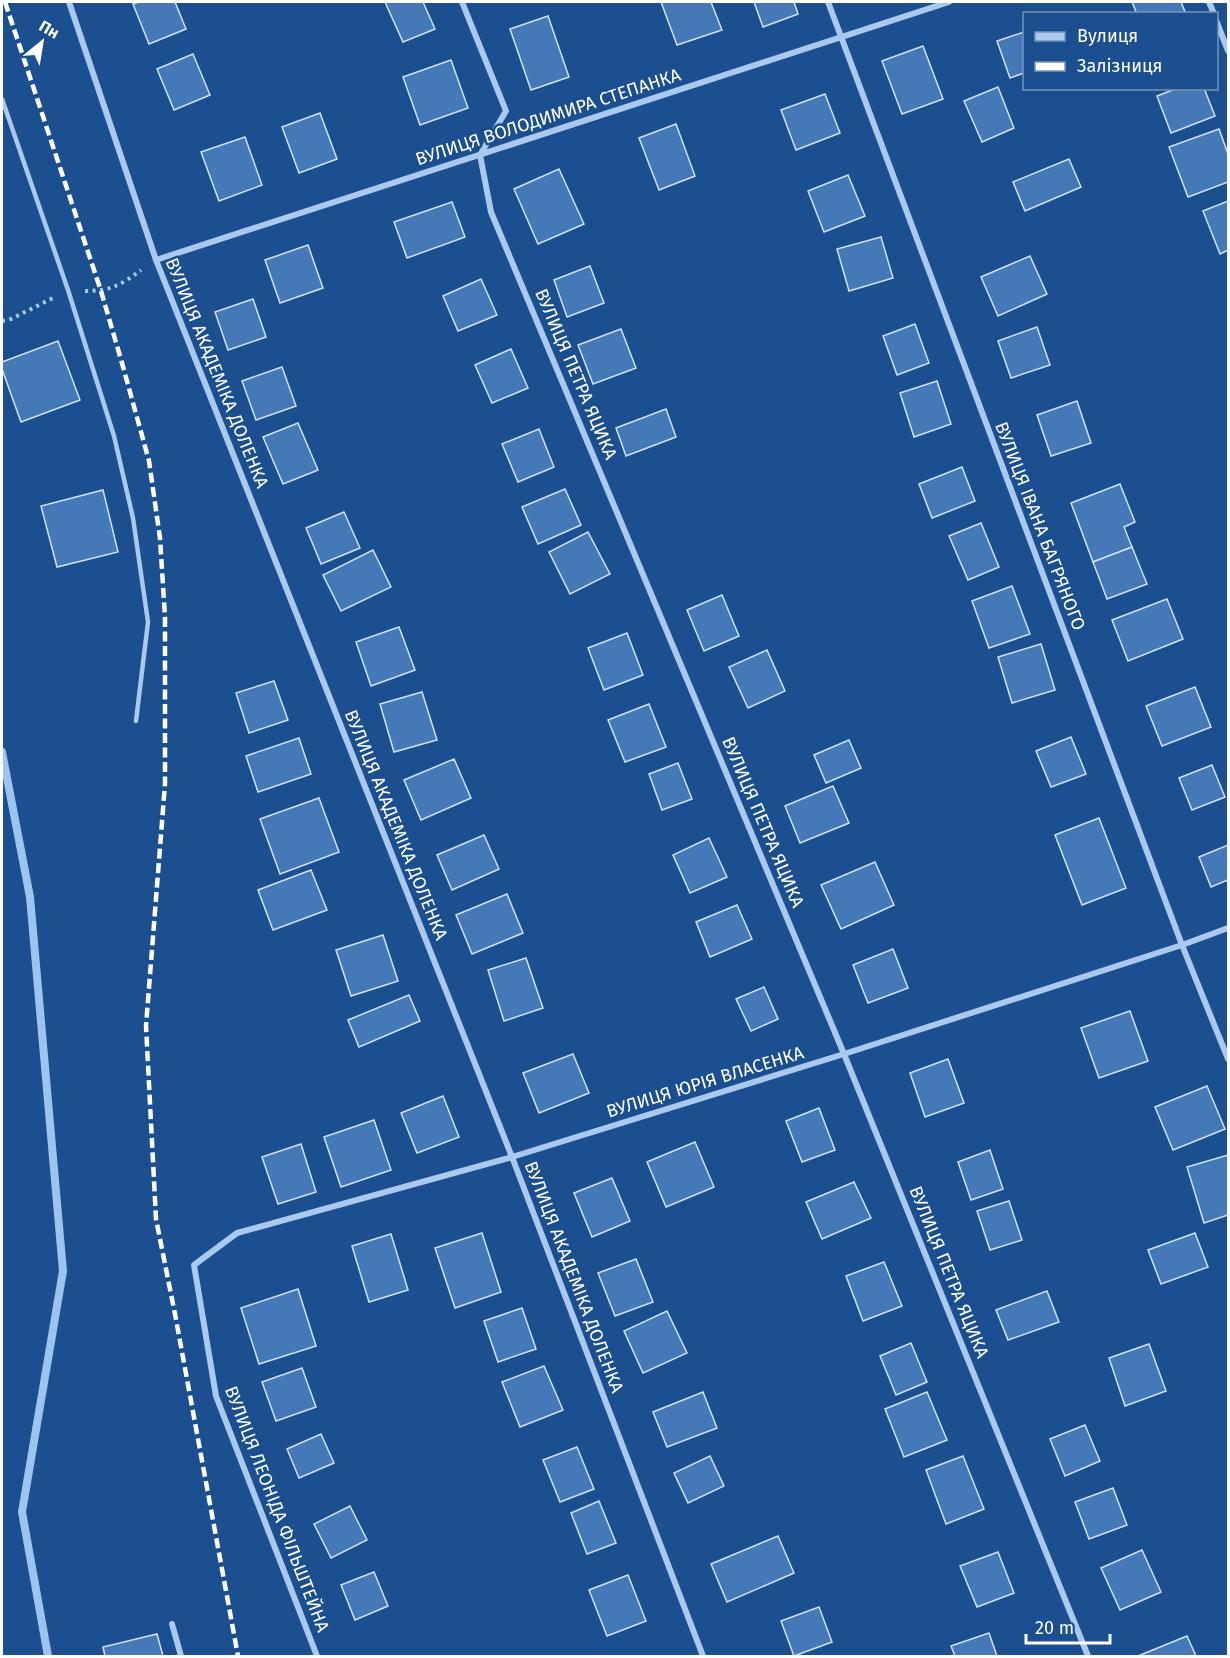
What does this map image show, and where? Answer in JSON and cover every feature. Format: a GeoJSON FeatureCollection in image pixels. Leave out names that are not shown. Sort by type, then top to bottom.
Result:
{"type":"FeatureCollection","features":[{"type":"Feature","properties":{"kind":"street","name":"ВУЛИЦЯ АКАДЕМІКА ДОЛЕНКА"},"geometry":{"type":"LineString","coordinates":[[69,2],[156,260],[512,1157],[703,1656]]}},
{"type":"Feature","properties":{"kind":"street"},"geometry":{"type":"LineString","coordinates":[[462,2],[506,111],[480,155]]}},
{"type":"Feature","properties":{"kind":"street","name":"ВУЛИЦЯ ІВАНА БАГРЯНОГО"},"geometry":{"type":"LineString","coordinates":[[828,2],[1182,945],[1228,1059]]}},
{"type":"Feature","properties":{"kind":"street","name":"ВУЛИЦЯ ВОЛОДИМИРА СТЕПАНКА"},"geometry":{"type":"LineString","coordinates":[[156,260],[949,2]]}},
{"type":"Feature","properties":{"kind":"street"},"geometry":{"type":"LineString","coordinates":[[1218,25],[1228,51]]}},
{"type":"Feature","properties":{"kind":"street","name":"ВУЛИЦЯ ПЕТРА ЯЦИКА"},"geometry":{"type":"LineString","coordinates":[[480,155],[491,212],[844,1054],[1088,1656]]}},
{"type":"Feature","properties":{"kind":"street","name":"ВУЛИЦЯ ЮРІЯ ВЛАСЕНКА"},"geometry":{"type":"LineString","coordinates":[[194,1265],[237,1233],[512,1157],[844,1054],[1182,945],[1228,928]]}},
{"type":"Feature","properties":{"kind":"street","name":"ВУЛИЦЯ ЛЕОНІДА ФІЛЬШТЕЙНА"},"geometry":{"type":"LineString","coordinates":[[194,1265],[216,1396],[317,1656]]}},
{"type":"Feature","properties":{"kind":"street"},"geometry":{"type":"LineString","coordinates":[[172,1624],[181,1656]]}},
{"type":"Feature","properties":{"kind":"lane"},"geometry":{"type":"LineString","coordinates":[[2,99],[68,290],[114,436],[133,518],[148,622],[136,721]]}},
{"type":"Feature","properties":{"kind":"path"},"geometry":{"type":"LineString","coordinates":[[100,291],[121,285],[156,260]]}},
{"type":"Feature","properties":{"kind":"path"},"geometry":{"type":"LineString","coordinates":[[2,321],[11,319],[68,290]]}},
{"type":"Feature","properties":{"kind":"building"},"geometry":{"type":"Polygon","coordinates":[[[175,2],[186,29],[149,44],[133,4],[175,2]]]}},
{"type":"Feature","properties":{"kind":"building"},"geometry":{"type":"Polygon","coordinates":[[[385,2],[423,2],[435,29],[403,42],[385,2]]]}},
{"type":"Feature","properties":{"kind":"building"},"geometry":{"type":"Polygon","coordinates":[[[661,2],[711,2],[722,30],[677,45],[661,2]]]}},
{"type":"Feature","properties":{"kind":"building"},"geometry":{"type":"Polygon","coordinates":[[[754,2],[794,2],[798,14],[763,27],[754,2]]]}},
{"type":"Feature","properties":{"kind":"building"},"geometry":{"type":"Polygon","coordinates":[[[1132,2],[1181,2],[1185,12],[1136,12],[1132,2]]]}},
{"type":"Feature","properties":{"kind":"building"},"geometry":{"type":"Polygon","coordinates":[[[548,16],[569,77],[531,90],[510,29],[548,16]]]}},
{"type":"Feature","properties":{"kind":"building"},"geometry":{"type":"Polygon","coordinates":[[[1023,32],[1023,73],[1010,78],[997,41],[1023,32]]]}},
{"type":"Feature","properties":{"kind":"building"},"geometry":{"type":"Polygon","coordinates":[[[923,46],[943,99],[902,114],[882,61],[923,46]]]}},
{"type":"Feature","properties":{"kind":"building"},"geometry":{"type":"Polygon","coordinates":[[[193,54],[210,95],[174,110],[157,69],[193,54]]]}},
{"type":"Feature","properties":{"kind":"building"},"geometry":{"type":"Polygon","coordinates":[[[451,60],[468,108],[420,125],[403,77],[451,60]]]}},
{"type":"Feature","properties":{"kind":"building"},"geometry":{"type":"Polygon","coordinates":[[[998,87],[1014,128],[982,142],[964,101],[998,87]]]}},
{"type":"Feature","properties":{"kind":"building"},"geometry":{"type":"Polygon","coordinates":[[[1173,90],[1205,90],[1215,116],[1171,133],[1157,96],[1173,90]]]}},
{"type":"Feature","properties":{"kind":"building"},"geometry":{"type":"Polygon","coordinates":[[[825,94],[840,133],[796,150],[781,110],[825,94]]]}},
{"type":"Feature","properties":{"kind":"building"},"geometry":{"type":"Polygon","coordinates":[[[320,113],[337,159],[299,173],[282,127],[320,113]]]}},
{"type":"Feature","properties":{"kind":"building"},"geometry":{"type":"Polygon","coordinates":[[[676,124],[695,176],[659,190],[639,138],[676,124]]]}},
{"type":"Feature","properties":{"kind":"building"},"geometry":{"type":"Polygon","coordinates":[[[1219,129],[1228,154],[1228,182],[1188,197],[1169,147],[1219,129]]]}},
{"type":"Feature","properties":{"kind":"building"},"geometry":{"type":"Polygon","coordinates":[[[245,137],[262,185],[219,201],[201,152],[245,137]]]}},
{"type":"Feature","properties":{"kind":"building"},"geometry":{"type":"Polygon","coordinates":[[[1069,159],[1081,187],[1025,211],[1013,182],[1069,159]]]}},
{"type":"Feature","properties":{"kind":"building"},"geometry":{"type":"Polygon","coordinates":[[[559,169],[584,224],[538,244],[514,189],[559,169]]]}},
{"type":"Feature","properties":{"kind":"building"},"geometry":{"type":"Polygon","coordinates":[[[848,175],[865,216],[824,232],[808,191],[848,175]]]}},
{"type":"Feature","properties":{"kind":"building"},"geometry":{"type":"Polygon","coordinates":[[[1228,201],[1228,250],[1220,254],[1203,211],[1228,201]]]}},
{"type":"Feature","properties":{"kind":"building"},"geometry":{"type":"Polygon","coordinates":[[[452,202],[465,237],[407,258],[394,222],[452,202]]]}},
{"type":"Feature","properties":{"kind":"building"},"geometry":{"type":"Polygon","coordinates":[[[881,237],[893,278],[849,291],[837,249],[881,237]]]}},
{"type":"Feature","properties":{"kind":"building"},"geometry":{"type":"Polygon","coordinates":[[[308,245],[323,288],[280,303],[265,260],[308,245]]]}},
{"type":"Feature","properties":{"kind":"building"},"geometry":{"type":"Polygon","coordinates":[[[1030,256],[1047,294],[998,316],[981,277],[1030,256]]]}},
{"type":"Feature","properties":{"kind":"building"},"geometry":{"type":"Polygon","coordinates":[[[590,266],[604,303],[567,317],[554,280],[590,266]]]}},
{"type":"Feature","properties":{"kind":"building"},"geometry":{"type":"Polygon","coordinates":[[[481,279],[497,315],[458,331],[443,296],[481,279]]]}},
{"type":"Feature","properties":{"kind":"building"},"geometry":{"type":"Polygon","coordinates":[[[253,299],[266,337],[228,350],[215,312],[253,299]]]}},
{"type":"Feature","properties":{"kind":"building"},"geometry":{"type":"Polygon","coordinates":[[[915,324],[929,363],[897,375],[883,336],[915,324]]]}},
{"type":"Feature","properties":{"kind":"building"},"geometry":{"type":"Polygon","coordinates":[[[1037,327],[1050,365],[1011,378],[998,341],[1037,327]]]}},
{"type":"Feature","properties":{"kind":"building"},"geometry":{"type":"Polygon","coordinates":[[[621,329],[636,368],[593,384],[578,345],[621,329]]]}},
{"type":"Feature","properties":{"kind":"building"},"geometry":{"type":"Polygon","coordinates":[[[58,341],[80,400],[21,422],[2,369],[2,362],[58,341]]]}},
{"type":"Feature","properties":{"kind":"building"},"geometry":{"type":"Polygon","coordinates":[[[511,349],[528,388],[492,403],[475,365],[511,349]]]}},
{"type":"Feature","properties":{"kind":"building"},"geometry":{"type":"Polygon","coordinates":[[[282,367],[296,406],[256,420],[242,381],[282,367]]]}},
{"type":"Feature","properties":{"kind":"building"},"geometry":{"type":"Polygon","coordinates":[[[937,381],[951,424],[914,437],[900,393],[937,381]]]}},
{"type":"Feature","properties":{"kind":"building"},"geometry":{"type":"Polygon","coordinates":[[[1077,401],[1091,443],[1051,456],[1037,415],[1077,401]]]}},
{"type":"Feature","properties":{"kind":"building"},"geometry":{"type":"Polygon","coordinates":[[[666,409],[676,437],[626,456],[616,428],[666,409]]]}},
{"type":"Feature","properties":{"kind":"building"},"geometry":{"type":"Polygon","coordinates":[[[298,423],[318,470],[283,484],[263,437],[298,423]]]}},
{"type":"Feature","properties":{"kind":"building"},"geometry":{"type":"Polygon","coordinates":[[[539,429],[554,467],[518,482],[502,444],[539,429]]]}},
{"type":"Feature","properties":{"kind":"building"},"geometry":{"type":"Polygon","coordinates":[[[962,467],[975,501],[932,518],[919,484],[962,467]]]}},
{"type":"Feature","properties":{"kind":"building"},"geometry":{"type":"Polygon","coordinates":[[[1120,484],[1135,522],[1124,527],[1132,547],[1093,562],[1071,503],[1120,484]]]}},
{"type":"Feature","properties":{"kind":"building"},"geometry":{"type":"Polygon","coordinates":[[[565,489],[581,525],[538,544],[522,507],[565,489]]]}},
{"type":"Feature","properties":{"kind":"building"},"geometry":{"type":"Polygon","coordinates":[[[103,490],[118,552],[57,567],[41,506],[103,490]]]}},
{"type":"Feature","properties":{"kind":"building"},"geometry":{"type":"Polygon","coordinates":[[[344,512],[360,548],[321,564],[306,528],[344,512]]]}},
{"type":"Feature","properties":{"kind":"building"},"geometry":{"type":"Polygon","coordinates":[[[981,523],[999,567],[968,580],[949,536],[981,523]]]}},
{"type":"Feature","properties":{"kind":"building"},"geometry":{"type":"Polygon","coordinates":[[[588,532],[610,574],[570,594],[549,552],[588,532]]]}},
{"type":"Feature","properties":{"kind":"building"},"geometry":{"type":"Polygon","coordinates":[[[1132,547],[1147,584],[1107,599],[1093,562],[1132,547]]]}},
{"type":"Feature","properties":{"kind":"building"},"geometry":{"type":"Polygon","coordinates":[[[373,550],[391,587],[341,611],[323,575],[373,550]]]}},
{"type":"Feature","properties":{"kind":"building"},"geometry":{"type":"Polygon","coordinates":[[[1012,586],[1030,634],[989,648],[972,601],[1012,586]]]}},
{"type":"Feature","properties":{"kind":"building"},"geometry":{"type":"Polygon","coordinates":[[[722,595],[739,636],[704,651],[687,610],[722,595]]]}},
{"type":"Feature","properties":{"kind":"building"},"geometry":{"type":"Polygon","coordinates":[[[1167,599],[1183,639],[1128,661],[1112,620],[1167,599]]]}},
{"type":"Feature","properties":{"kind":"building"},"geometry":{"type":"Polygon","coordinates":[[[399,627],[415,670],[371,686],[356,642],[399,627]]]}},
{"type":"Feature","properties":{"kind":"building"},"geometry":{"type":"Polygon","coordinates":[[[627,633],[643,675],[604,690],[588,648],[627,633]]]}},
{"type":"Feature","properties":{"kind":"building"},"geometry":{"type":"Polygon","coordinates":[[[1041,644],[1055,690],[1012,703],[998,657],[1041,644]]]}},
{"type":"Feature","properties":{"kind":"building"},"geometry":{"type":"Polygon","coordinates":[[[767,650],[785,691],[748,708],[729,667],[767,650]]]}},
{"type":"Feature","properties":{"kind":"building"},"geometry":{"type":"Polygon","coordinates":[[[274,681],[288,720],[249,733],[236,693],[274,681]]]}},
{"type":"Feature","properties":{"kind":"building"},"geometry":{"type":"Polygon","coordinates":[[[1195,687],[1211,727],[1162,746],[1146,706],[1195,687]]]}},
{"type":"Feature","properties":{"kind":"building"},"geometry":{"type":"Polygon","coordinates":[[[422,692],[437,740],[394,752],[380,704],[422,692]]]}},
{"type":"Feature","properties":{"kind":"building"},"geometry":{"type":"Polygon","coordinates":[[[649,704],[666,747],[625,762],[608,720],[649,704]]]}},
{"type":"Feature","properties":{"kind":"building"},"geometry":{"type":"Polygon","coordinates":[[[1071,737],[1086,774],[1051,787],[1036,751],[1071,737]]]}},
{"type":"Feature","properties":{"kind":"building"},"geometry":{"type":"Polygon","coordinates":[[[299,738],[311,774],[258,792],[246,756],[299,738]]]}},
{"type":"Feature","properties":{"kind":"building"},"geometry":{"type":"Polygon","coordinates":[[[849,740],[861,768],[826,783],[814,755],[849,740]]]}},
{"type":"Feature","properties":{"kind":"building"},"geometry":{"type":"Polygon","coordinates":[[[454,759],[471,798],[421,820],[404,780],[454,759]]]}},
{"type":"Feature","properties":{"kind":"building"},"geometry":{"type":"Polygon","coordinates":[[[678,763],[692,799],[662,810],[649,774],[678,763]]]}},
{"type":"Feature","properties":{"kind":"building"},"geometry":{"type":"Polygon","coordinates":[[[1212,765],[1225,797],[1192,810],[1179,778],[1212,765]]]}},
{"type":"Feature","properties":{"kind":"building"},"geometry":{"type":"Polygon","coordinates":[[[833,786],[849,823],[800,843],[785,806],[833,786]]]}},
{"type":"Feature","properties":{"kind":"building"},"geometry":{"type":"Polygon","coordinates":[[[319,798],[339,852],[280,874],[260,819],[319,798]]]}},
{"type":"Feature","properties":{"kind":"building"},"geometry":{"type":"Polygon","coordinates":[[[1099,818],[1126,888],[1082,905],[1055,835],[1099,818]]]}},
{"type":"Feature","properties":{"kind":"building"},"geometry":{"type":"Polygon","coordinates":[[[484,835],[499,869],[452,890],[437,855],[484,835]]]}},
{"type":"Feature","properties":{"kind":"building"},"geometry":{"type":"Polygon","coordinates":[[[709,838],[727,877],[690,893],[673,855],[709,838]]]}},
{"type":"Feature","properties":{"kind":"building"},"geometry":{"type":"Polygon","coordinates":[[[1228,845],[1228,880],[1211,887],[1199,857],[1228,845]]]}},
{"type":"Feature","properties":{"kind":"building"},"geometry":{"type":"Polygon","coordinates":[[[875,862],[894,905],[841,929],[821,885],[875,862]]]}},
{"type":"Feature","properties":{"kind":"building"},"geometry":{"type":"Polygon","coordinates":[[[311,870],[327,910],[273,930],[258,890],[311,870]]]}},
{"type":"Feature","properties":{"kind":"building"},"geometry":{"type":"Polygon","coordinates":[[[507,894],[523,933],[472,954],[456,915],[507,894]]]}},
{"type":"Feature","properties":{"kind":"building"},"geometry":{"type":"Polygon","coordinates":[[[737,905],[752,939],[710,957],[696,922],[737,905]]]}},
{"type":"Feature","properties":{"kind":"building"},"geometry":{"type":"Polygon","coordinates":[[[383,935],[398,981],[351,996],[336,950],[383,935]]]}},
{"type":"Feature","properties":{"kind":"building"},"geometry":{"type":"Polygon","coordinates":[[[893,949],[908,988],[868,1003],[853,965],[893,949]]]}},
{"type":"Feature","properties":{"kind":"building"},"geometry":{"type":"Polygon","coordinates":[[[526,958],[543,1008],[504,1021],[488,970],[526,958]]]}},
{"type":"Feature","properties":{"kind":"building"},"geometry":{"type":"Polygon","coordinates":[[[764,987],[778,1019],[751,1031],[736,999],[764,987]]]}},
{"type":"Feature","properties":{"kind":"building"},"geometry":{"type":"Polygon","coordinates":[[[409,995],[420,1021],[359,1047],[348,1020],[409,995]]]}},
{"type":"Feature","properties":{"kind":"building"},"geometry":{"type":"Polygon","coordinates":[[[1130,1011],[1148,1061],[1099,1078],[1081,1028],[1130,1011]]]}},
{"type":"Feature","properties":{"kind":"building"},"geometry":{"type":"Polygon","coordinates":[[[573,1054],[589,1093],[539,1113],[523,1073],[573,1054]]]}},
{"type":"Feature","properties":{"kind":"building"},"geometry":{"type":"Polygon","coordinates":[[[948,1059],[964,1103],[925,1117],[910,1073],[948,1059]]]}},
{"type":"Feature","properties":{"kind":"building"},"geometry":{"type":"Polygon","coordinates":[[[1207,1086],[1225,1129],[1173,1150],[1155,1107],[1207,1086]]]}},
{"type":"Feature","properties":{"kind":"building"},"geometry":{"type":"Polygon","coordinates":[[[443,1096],[459,1137],[417,1153],[401,1113],[443,1096]]]}},
{"type":"Feature","properties":{"kind":"building"},"geometry":{"type":"Polygon","coordinates":[[[819,1108],[835,1150],[802,1162],[786,1121],[819,1108]]]}},
{"type":"Feature","properties":{"kind":"building"},"geometry":{"type":"Polygon","coordinates":[[[374,1120],[391,1170],[341,1187],[324,1137],[374,1120]]]}},
{"type":"Feature","properties":{"kind":"building"},"geometry":{"type":"Polygon","coordinates":[[[695,1142],[714,1187],[666,1207],[647,1162],[695,1142]]]}},
{"type":"Feature","properties":{"kind":"building"},"geometry":{"type":"Polygon","coordinates":[[[301,1144],[316,1192],[278,1204],[262,1157],[301,1144]]]}},
{"type":"Feature","properties":{"kind":"building"},"geometry":{"type":"Polygon","coordinates":[[[990,1150],[1003,1189],[971,1200],[958,1162],[990,1150]]]}},
{"type":"Feature","properties":{"kind":"building"},"geometry":{"type":"Polygon","coordinates":[[[1228,1155],[1228,1215],[1204,1223],[1187,1167],[1228,1155]]]}},
{"type":"Feature","properties":{"kind":"building"},"geometry":{"type":"Polygon","coordinates":[[[612,1178],[630,1221],[592,1237],[574,1193],[612,1178]]]}},
{"type":"Feature","properties":{"kind":"building"},"geometry":{"type":"Polygon","coordinates":[[[854,1182],[871,1218],[822,1239],[806,1202],[854,1182]]]}},
{"type":"Feature","properties":{"kind":"building"},"geometry":{"type":"Polygon","coordinates":[[[1009,1201],[1022,1240],[990,1250],[977,1211],[1009,1201]]]}},
{"type":"Feature","properties":{"kind":"building"},"geometry":{"type":"Polygon","coordinates":[[[482,1233],[501,1292],[455,1308],[435,1248],[482,1233]]]}},
{"type":"Feature","properties":{"kind":"building"},"geometry":{"type":"Polygon","coordinates":[[[1195,1233],[1208,1267],[1161,1284],[1148,1250],[1195,1233]]]}},
{"type":"Feature","properties":{"kind":"building"},"geometry":{"type":"Polygon","coordinates":[[[391,1234],[408,1290],[369,1302],[352,1246],[391,1234]]]}},
{"type":"Feature","properties":{"kind":"building"},"geometry":{"type":"Polygon","coordinates":[[[636,1259],[653,1302],[615,1316],[598,1273],[636,1259]]]}},
{"type":"Feature","properties":{"kind":"building"},"geometry":{"type":"Polygon","coordinates":[[[884,1262],[902,1306],[863,1321],[846,1276],[884,1262]]]}},
{"type":"Feature","properties":{"kind":"building"},"geometry":{"type":"Polygon","coordinates":[[[298,1289],[316,1346],[259,1364],[241,1308],[298,1289]]]}},
{"type":"Feature","properties":{"kind":"building"},"geometry":{"type":"Polygon","coordinates":[[[1047,1291],[1059,1322],[1008,1340],[996,1310],[1047,1291]]]}},
{"type":"Feature","properties":{"kind":"building"},"geometry":{"type":"Polygon","coordinates":[[[522,1308],[536,1349],[498,1362],[484,1321],[522,1308]]]}},
{"type":"Feature","properties":{"kind":"building"},"geometry":{"type":"Polygon","coordinates":[[[667,1311],[687,1353],[643,1373],[624,1331],[667,1311]]]}},
{"type":"Feature","properties":{"kind":"building"},"geometry":{"type":"Polygon","coordinates":[[[911,1343],[927,1382],[896,1395],[880,1356],[911,1343]]]}},
{"type":"Feature","properties":{"kind":"building"},"geometry":{"type":"Polygon","coordinates":[[[1149,1344],[1166,1391],[1125,1406],[1109,1358],[1149,1344]]]}},
{"type":"Feature","properties":{"kind":"building"},"geometry":{"type":"Polygon","coordinates":[[[544,1366],[563,1410],[520,1427],[502,1382],[544,1366]]]}},
{"type":"Feature","properties":{"kind":"building"},"geometry":{"type":"Polygon","coordinates":[[[302,1368],[316,1407],[276,1421],[262,1382],[302,1368]]]}},
{"type":"Feature","properties":{"kind":"building"},"geometry":{"type":"Polygon","coordinates":[[[703,1392],[717,1428],[667,1447],[653,1412],[703,1392]]]}},
{"type":"Feature","properties":{"kind":"building"},"geometry":{"type":"Polygon","coordinates":[[[927,1392],[947,1440],[904,1457],[885,1409],[927,1392]]]}},
{"type":"Feature","properties":{"kind":"building"},"geometry":{"type":"Polygon","coordinates":[[[1085,1425],[1100,1461],[1065,1476],[1050,1439],[1085,1425]]]}},
{"type":"Feature","properties":{"kind":"building"},"geometry":{"type":"Polygon","coordinates":[[[321,1434],[334,1463],[299,1478],[287,1449],[321,1434]]]}},
{"type":"Feature","properties":{"kind":"building"},"geometry":{"type":"Polygon","coordinates":[[[577,1447],[594,1489],[560,1502],[543,1460],[577,1447]]]}},
{"type":"Feature","properties":{"kind":"building"},"geometry":{"type":"Polygon","coordinates":[[[710,1456],[724,1486],[688,1503],[674,1473],[710,1456]]]}},
{"type":"Feature","properties":{"kind":"building"},"geometry":{"type":"Polygon","coordinates":[[[963,1456],[984,1509],[946,1524],[926,1470],[963,1456]]]}},
{"type":"Feature","properties":{"kind":"building"},"geometry":{"type":"Polygon","coordinates":[[[1113,1488],[1127,1525],[1089,1539],[1075,1502],[1113,1488]]]}},
{"type":"Feature","properties":{"kind":"building"},"geometry":{"type":"Polygon","coordinates":[[[599,1501],[616,1543],[587,1554],[571,1513],[599,1501]]]}},
{"type":"Feature","properties":{"kind":"building"},"geometry":{"type":"Polygon","coordinates":[[[350,1506],[367,1540],[331,1558],[314,1524],[350,1506]]]}},
{"type":"Feature","properties":{"kind":"building"},"geometry":{"type":"Polygon","coordinates":[[[778,1536],[794,1573],[727,1602],[711,1564],[778,1536]]]}},
{"type":"Feature","properties":{"kind":"building"},"geometry":{"type":"Polygon","coordinates":[[[1142,1550],[1161,1592],[1120,1610],[1101,1568],[1142,1550]]]}},
{"type":"Feature","properties":{"kind":"building"},"geometry":{"type":"Polygon","coordinates":[[[998,1552],[1014,1593],[977,1607],[960,1566],[998,1552]]]}},
{"type":"Feature","properties":{"kind":"building"},"geometry":{"type":"Polygon","coordinates":[[[374,1572],[388,1606],[355,1620],[341,1585],[374,1572]]]}},
{"type":"Feature","properties":{"kind":"building"},"geometry":{"type":"Polygon","coordinates":[[[628,1575],[646,1621],[607,1636],[589,1590],[628,1575]]]}},
{"type":"Feature","properties":{"kind":"building"},"geometry":{"type":"Polygon","coordinates":[[[819,1607],[832,1642],[794,1656],[781,1621],[819,1607]]]}},
{"type":"Feature","properties":{"kind":"building"},"geometry":{"type":"Polygon","coordinates":[[[989,1633],[997,1656],[955,1656],[951,1646],[989,1633]]]}},
{"type":"Feature","properties":{"kind":"building"},"geometry":{"type":"Polygon","coordinates":[[[157,1634],[163,1656],[105,1656],[103,1647],[157,1634]]]}},
{"type":"Feature","properties":{"kind":"building"},"geometry":{"type":"Polygon","coordinates":[[[1187,1636],[1196,1656],[1138,1656],[1187,1636]]]}},
{"type":"Feature","properties":{"kind":"waterway"},"geometry":{"type":"LineString","coordinates":[[2,752],[30,897],[63,1271],[22,1512],[48,1656]]}},
{"type":"Feature","properties":{"kind":"railway"},"geometry":{"type":"LineString","coordinates":[[5,2],[101,291],[122,363],[149,461],[160,538],[165,617],[165,784],[146,1026],[156,1219],[238,1656]]}}]}
